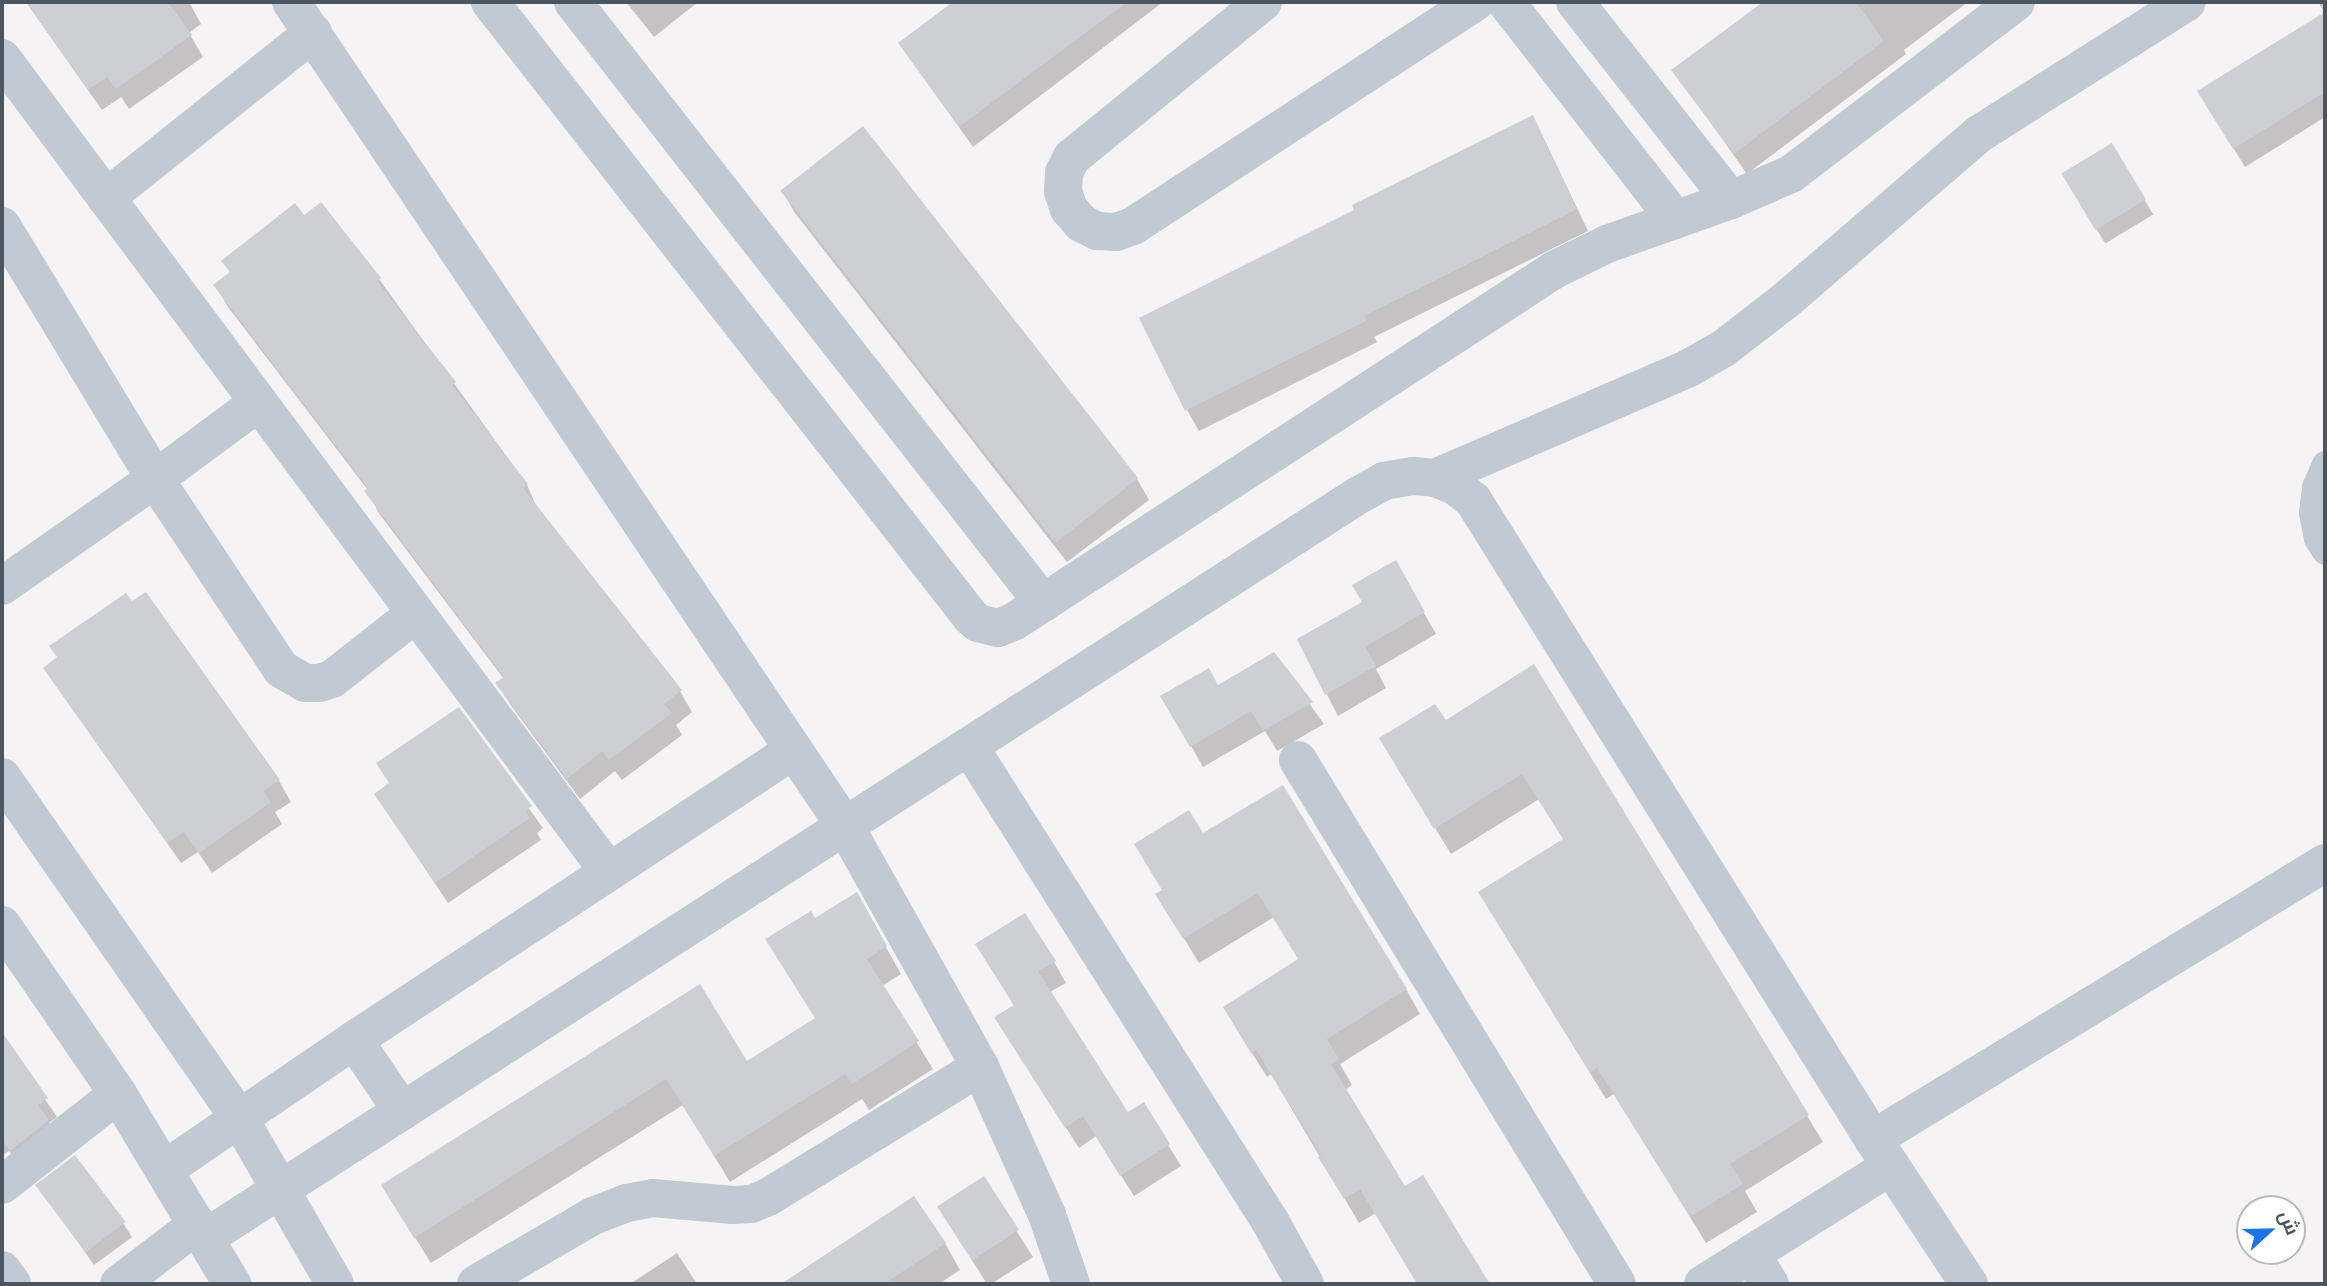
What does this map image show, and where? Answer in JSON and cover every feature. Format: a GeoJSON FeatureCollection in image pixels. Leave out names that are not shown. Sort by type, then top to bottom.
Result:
{"type":"FeatureCollection","features":[{"type":"Feature","properties":{"kind":"street"},"geometry":{"type":"LineString","coordinates":[[291,2],[845,826],[980,1067],[1047,1215],[1072,1284]]}},
{"type":"Feature","properties":{"kind":"street"},"geometry":{"type":"LineString","coordinates":[[490,2],[971,617],[978,623],[998,628],[1007,626],[1043,603],[1554,270],[1607,244],[1766,186],[1813,159],[2016,2]]}},
{"type":"Feature","properties":{"kind":"street"},"geometry":{"type":"LineString","coordinates":[[573,2],[1043,603]]}},
{"type":"Feature","properties":{"kind":"street"},"geometry":{"type":"LineString","coordinates":[[1263,2],[1072,156],[1064,173],[1063,191],[1069,209],[1081,223],[1097,231],[1116,232],[1133,226],[1475,2]]}},
{"type":"Feature","properties":{"kind":"street"},"geometry":{"type":"LineString","coordinates":[[1506,2],[1676,220]]}},
{"type":"Feature","properties":{"kind":"street"},"geometry":{"type":"LineString","coordinates":[[1435,478],[1665,379],[1724,348],[1776,309],[1979,134],[2187,2]]}},
{"type":"Feature","properties":{"kind":"street"},"geometry":{"type":"LineString","coordinates":[[1591,7],[1731,200]]}},
{"type":"Feature","properties":{"kind":"street"},"geometry":{"type":"LineString","coordinates":[[106,198],[313,33]]}},
{"type":"Feature","properties":{"kind":"street"},"geometry":{"type":"LineString","coordinates":[[2,58],[609,872]]}},
{"type":"Feature","properties":{"kind":"street"},"geometry":{"type":"LineString","coordinates":[[2,226],[155,479],[281,669],[291,678],[304,683],[319,684],[332,679],[415,614]]}},
{"type":"Feature","properties":{"kind":"street"},"geometry":{"type":"LineString","coordinates":[[2,586],[259,402]]}},
{"type":"Feature","properties":{"kind":"street"},"geometry":{"type":"LineString","coordinates":[[119,1284],[201,1231],[282,1189],[1359,495],[1384,481],[1413,477],[1435,478],[1455,486],[1473,500],[1882,1152],[1969,1284]]}},
{"type":"Feature","properties":{"kind":"street"},"geometry":{"type":"LineString","coordinates":[[969,746],[1270,1221],[1305,1284]]}},
{"type":"Feature","properties":{"kind":"street"},"geometry":{"type":"LineString","coordinates":[[165,1169],[354,1040],[794,750]]}},
{"type":"Feature","properties":{"kind":"street"},"geometry":{"type":"LineString","coordinates":[[1298,760],[1616,1284]]}},
{"type":"Feature","properties":{"kind":"street"},"geometry":{"type":"LineString","coordinates":[[2,777],[239,1118],[335,1284]]}},
{"type":"Feature","properties":{"kind":"street"},"geometry":{"type":"LineString","coordinates":[[1703,1284],[1760,1269],[1882,1152],[2325,863]]}},
{"type":"Feature","properties":{"kind":"street"},"geometry":{"type":"LineString","coordinates":[[2,925],[14,970],[118,1094],[232,1284]]}},
{"type":"Feature","properties":{"kind":"street"},"geometry":{"type":"LineString","coordinates":[[354,1040],[402,1111]]}},
{"type":"Feature","properties":{"kind":"street"},"geometry":{"type":"LineString","coordinates":[[476,1284],[593,1216],[627,1203],[653,1198],[733,1205],[751,1204],[768,1197],[980,1067]]}},
{"type":"Feature","properties":{"kind":"street"},"geometry":{"type":"LineString","coordinates":[[2,1185],[118,1094]]}},
{"type":"Feature","properties":{"kind":"street"},"geometry":{"type":"LineString","coordinates":[[2,1270],[12,1284]]}},
{"type":"Feature","properties":{"kind":"lane"},"geometry":{"type":"LineString","coordinates":[[2325,464],[2315,488],[2312,513],[2317,539],[2325,552]]}},
{"type":"Feature","properties":{"kind":"building"},"geometry":{"type":"Polygon","coordinates":[[[26,2],[168,2],[192,35],[116,89],[107,77],[88,90],[26,2]]]}},
{"type":"Feature","properties":{"kind":"building"},"geometry":{"type":"Polygon","coordinates":[[[953,2],[1127,2],[959,127],[898,43],[953,2]]]}},
{"type":"Feature","properties":{"kind":"building"},"geometry":{"type":"Polygon","coordinates":[[[1763,2],[1856,2],[1884,41],[1734,154],[1671,70],[1763,2]]]}},
{"type":"Feature","properties":{"kind":"building"},"geometry":{"type":"Polygon","coordinates":[[[2325,12],[2325,92],[2233,149],[2197,91],[2325,12]]]}},
{"type":"Feature","properties":{"kind":"building"},"geometry":{"type":"Polygon","coordinates":[[[1533,115],[1577,209],[1364,316],[1366,321],[1185,411],[1139,318],[1354,210],[1352,205],[1533,115]]]}},
{"type":"Feature","properties":{"kind":"building"},"geometry":{"type":"Polygon","coordinates":[[[863,126],[1138,478],[1055,543],[780,191],[863,126]]]}},
{"type":"Feature","properties":{"kind":"building"},"geometry":{"type":"Polygon","coordinates":[[[2112,143],[2146,200],[2095,230],[2061,173],[2112,143]]]}},
{"type":"Feature","properties":{"kind":"building"},"geometry":{"type":"Polygon","coordinates":[[[321,202],[381,278],[377,281],[456,382],[452,385],[528,484],[523,488],[682,690],[664,704],[672,713],[609,760],[602,751],[567,779],[495,683],[504,677],[364,491],[368,488],[213,285],[230,272],[221,261],[295,203],[304,215],[321,202]]]}},
{"type":"Feature","properties":{"kind":"building"},"geometry":{"type":"Polygon","coordinates":[[[1396,560],[1425,612],[1365,647],[1376,666],[1325,695],[1297,639],[1362,602],[1352,585],[1396,560]]]}},
{"type":"Feature","properties":{"kind":"building"},"geometry":{"type":"Polygon","coordinates":[[[146,592],[280,780],[263,791],[271,802],[199,853],[184,832],[167,843],[43,668],[57,657],[49,646],[126,593],[132,601],[146,592]]]}},
{"type":"Feature","properties":{"kind":"building"},"geometry":{"type":"Polygon","coordinates":[[[1274,652],[1313,702],[1263,731],[1251,711],[1190,747],[1160,696],[1209,668],[1218,685],[1274,652]]]}},
{"type":"Feature","properties":{"kind":"building"},"geometry":{"type":"Polygon","coordinates":[[[1534,664],[1809,1115],[1730,1164],[1743,1184],[1690,1217],[1597,1068],[1590,1073],[1478,892],[1563,839],[1522,774],[1434,829],[1379,738],[1435,704],[1446,720],[1534,664]]]}},
{"type":"Feature","properties":{"kind":"building"},"geometry":{"type":"Polygon","coordinates":[[[459,707],[532,806],[526,811],[530,818],[435,883],[374,794],[389,783],[376,763],[459,707]]]}},
{"type":"Feature","properties":{"kind":"building"},"geometry":{"type":"Polygon","coordinates":[[[1283,785],[1407,989],[1327,1039],[1339,1059],[1331,1064],[1405,1186],[1423,1175],[1490,1284],[1417,1284],[1360,1189],[1344,1199],[1318,1157],[1321,1155],[1256,1050],[1251,1053],[1223,1007],[1298,959],[1258,893],[1183,939],[1155,894],[1162,890],[1134,844],[1189,810],[1203,833],[1283,785]]]}},
{"type":"Feature","properties":{"kind":"building"},"geometry":{"type":"Polygon","coordinates":[[[857,892],[887,946],[867,959],[919,1041],[852,1084],[845,1074],[714,1156],[666,1079],[414,1238],[381,1185],[700,984],[747,1061],[815,1018],[765,939],[811,911],[815,918],[857,892]]]}},
{"type":"Feature","properties":{"kind":"building"},"geometry":{"type":"Polygon","coordinates":[[[1025,913],[1056,961],[1038,971],[1128,1112],[1144,1102],[1170,1144],[1120,1176],[1083,1116],[1065,1128],[994,1017],[1014,1005],[975,944],[1025,913]]]}},
{"type":"Feature","properties":{"kind":"building"},"geometry":{"type":"Polygon","coordinates":[[[2,1032],[48,1098],[38,1105],[49,1120],[10,1151],[2,1139],[2,1032]]]}},
{"type":"Feature","properties":{"kind":"building"},"geometry":{"type":"Polygon","coordinates":[[[75,1155],[126,1222],[86,1252],[35,1185],[75,1155]]]}},
{"type":"Feature","properties":{"kind":"building"},"geometry":{"type":"Polygon","coordinates":[[[984,1176],[1019,1230],[972,1260],[937,1206],[984,1176]]]}},
{"type":"Feature","properties":{"kind":"building"},"geometry":{"type":"Polygon","coordinates":[[[914,1196],[946,1243],[884,1284],[781,1284],[914,1196]]]}}]}
